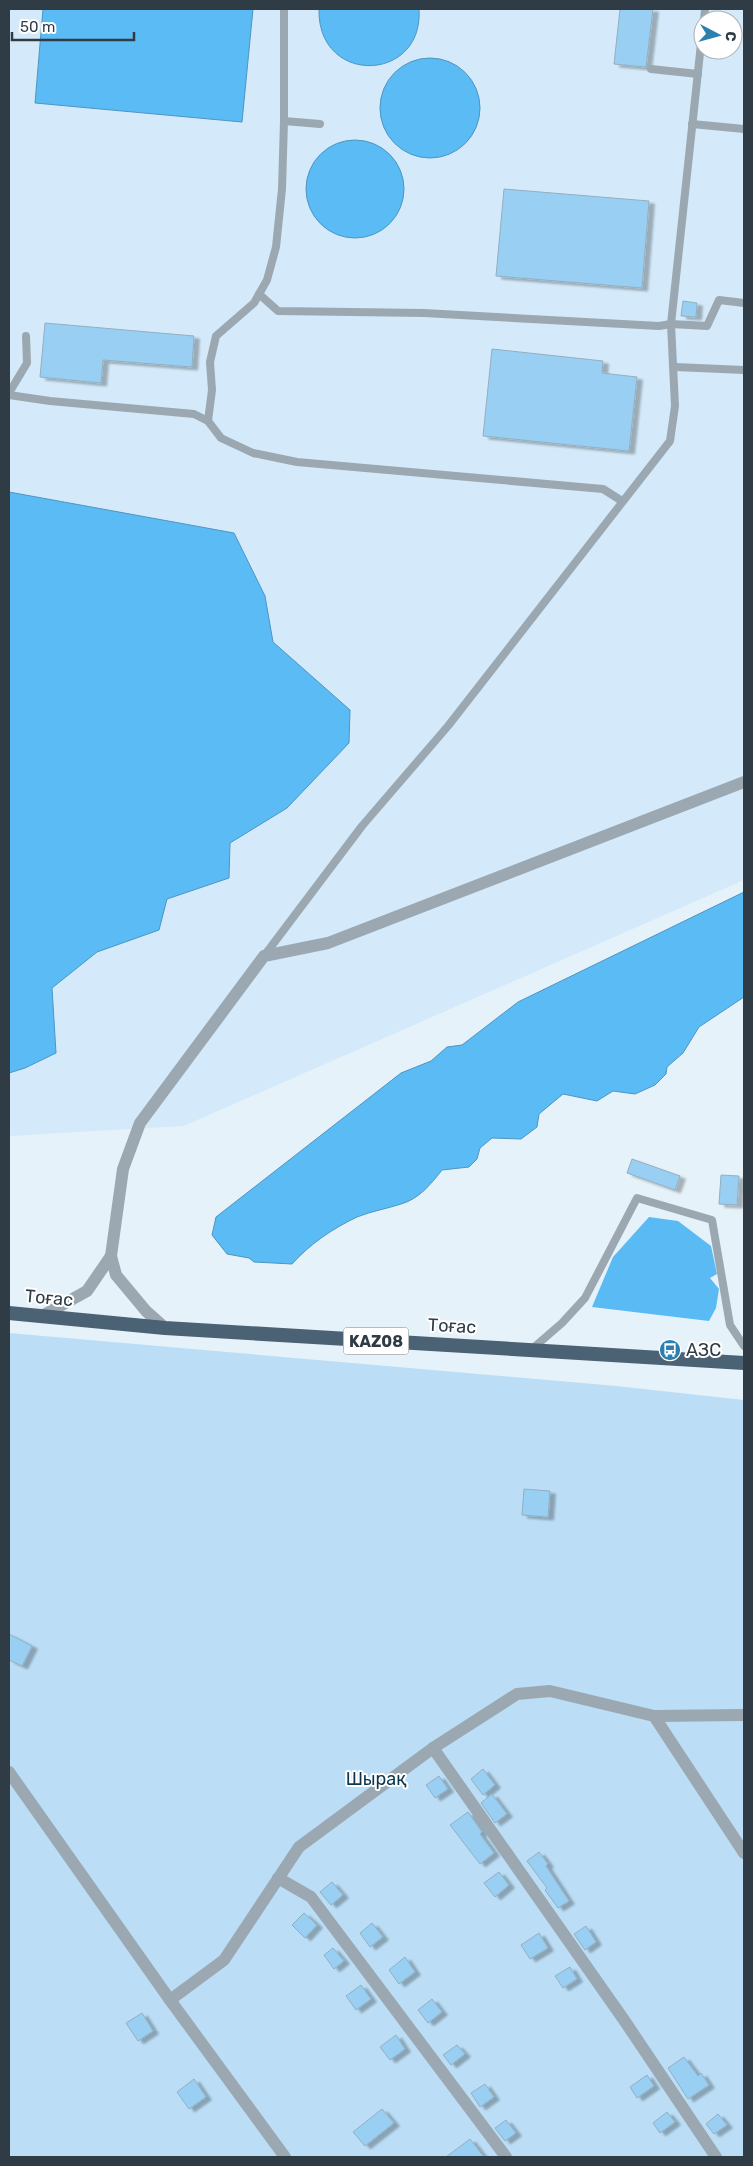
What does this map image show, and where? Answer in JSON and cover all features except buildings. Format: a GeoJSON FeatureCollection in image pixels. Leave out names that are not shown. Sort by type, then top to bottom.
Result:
{"type":"FeatureCollection","features":[{"type":"Feature","properties":{"kind":"highway","name":"Тоғас"},"geometry":{"type":"LineString","coordinates":[[9,1313],[165,1328],[744,1363]]}},
{"type":"Feature","properties":{"kind":"street"},"geometry":{"type":"LineString","coordinates":[[165,1328],[146,1311],[116,1275],[111,1256],[123,1169],[140,1123],[264,956],[328,943],[744,782]]}},
{"type":"Feature","properties":{"kind":"street"},"geometry":{"type":"LineString","coordinates":[[42,1316],[87,1291],[111,1256]]}},
{"type":"Feature","properties":{"kind":"street"},"geometry":{"type":"LineString","coordinates":[[170,2000],[224,1960],[299,1847],[433,1748],[518,1694],[550,1691],[654,1716],[744,1714]]}},
{"type":"Feature","properties":{"kind":"street"},"geometry":{"type":"LineString","coordinates":[[654,1716],[744,1853]]}},
{"type":"Feature","properties":{"kind":"street"},"geometry":{"type":"LineString","coordinates":[[433,1748],[624,2020],[716,2157]]}},
{"type":"Feature","properties":{"kind":"street"},"geometry":{"type":"LineString","coordinates":[[9,1772],[170,2000],[284,2157]]}},
{"type":"Feature","properties":{"kind":"street"},"geometry":{"type":"LineString","coordinates":[[278,1878],[311,1897],[506,2157]]}},
{"type":"Feature","properties":{"kind":"lane"},"geometry":{"type":"LineString","coordinates":[[208,421],[212,390],[210,362],[216,336],[254,303],[266,280],[276,247],[282,189],[284,9]]}},
{"type":"Feature","properties":{"kind":"lane"},"geometry":{"type":"LineString","coordinates":[[264,956],[362,826],[448,726],[670,441],[676,406],[672,324],[699,60]]}},
{"type":"Feature","properties":{"kind":"lane"},"geometry":{"type":"LineString","coordinates":[[651,69],[698,74]]}},
{"type":"Feature","properties":{"kind":"lane"},"geometry":{"type":"LineString","coordinates":[[284,121],[320,124]]}},
{"type":"Feature","properties":{"kind":"lane"},"geometry":{"type":"LineString","coordinates":[[692,124],[744,128]]}},
{"type":"Feature","properties":{"kind":"lane"},"geometry":{"type":"LineString","coordinates":[[259,294],[278,311],[424,313],[659,326],[672,324],[707,326],[719,300],[744,302]]}},
{"type":"Feature","properties":{"kind":"lane"},"geometry":{"type":"LineString","coordinates":[[26,336],[27,363],[9,394],[50,401],[194,414],[208,421],[221,438],[253,453],[297,462],[603,489],[622,501]]}},
{"type":"Feature","properties":{"kind":"lane"},"geometry":{"type":"LineString","coordinates":[[675,367],[744,370]]}},
{"type":"Feature","properties":{"kind":"lane"},"geometry":{"type":"LineString","coordinates":[[531,1350],[562,1323],[586,1298],[637,1198],[712,1220],[730,1325],[744,1346]]}},
{"type":"Feature","properties":{"kind":"shaded area"},"geometry":{"type":"Polygon","coordinates":[[[9,9],[744,9],[744,880],[184,1126],[9,1136],[9,9]]]}},
{"type":"Feature","properties":{"kind":"shaded area"},"geometry":{"type":"Polygon","coordinates":[[[43,9],[253,9],[242,122],[35,103],[43,9]]]}},
{"type":"Feature","properties":{"kind":"shaded area"},"geometry":{"type":"Polygon","coordinates":[[[319,9],[419,9],[416,33],[405,51],[389,62],[370,66],[351,62],[334,52],[323,34],[319,9]]]}},
{"type":"Feature","properties":{"kind":"shaded area"},"geometry":{"type":"Polygon","coordinates":[[[420,58],[440,58],[449,61],[466,72],[477,89],[480,98],[480,118],[477,127],[466,144],[449,155],[440,158],[420,158],[402,150],[388,136],[380,118],[380,98],[388,80],[402,66],[420,58]]]}},
{"type":"Feature","properties":{"kind":"shaded area"},"geometry":{"type":"Polygon","coordinates":[[[355,140],[374,144],[389,155],[400,170],[404,189],[400,208],[389,223],[374,234],[355,238],[336,234],[321,223],[310,208],[306,189],[310,170],[321,155],[336,144],[355,140]]]}},
{"type":"Feature","properties":{"kind":"shaded area"},"geometry":{"type":"Polygon","coordinates":[[[9,492],[234,533],[265,596],[273,642],[350,710],[349,743],[287,808],[230,843],[229,878],[167,899],[159,930],[97,952],[52,988],[56,1053],[25,1068],[9,1073],[9,492]]]}},
{"type":"Feature","properties":{"kind":"shaded area"},"geometry":{"type":"Polygon","coordinates":[[[744,892],[744,997],[699,1027],[683,1053],[667,1067],[666,1074],[655,1085],[635,1094],[613,1091],[597,1101],[563,1094],[539,1114],[537,1127],[521,1139],[492,1138],[480,1148],[477,1159],[469,1167],[442,1170],[429,1186],[413,1199],[357,1217],[330,1232],[292,1264],[254,1262],[249,1258],[227,1254],[212,1235],[216,1217],[401,1073],[431,1061],[447,1047],[462,1045],[518,1002],[744,892]]]}},
{"type":"Feature","properties":{"kind":"shaded area"},"geometry":{"type":"Polygon","coordinates":[[[649,1217],[678,1221],[711,1246],[717,1274],[710,1278],[719,1289],[716,1308],[709,1321],[592,1307],[613,1257],[649,1217]]]}},
{"type":"Feature","properties":{"kind":"green space","name":"Шырақ"},"geometry":{"type":"Polygon","coordinates":[[[9,1333],[616,1386],[744,1400],[744,2157],[9,2157],[9,1333]]]}},
{"type":"Feature","properties":{"kind":"place","name":"АЗС"},"geometry":{"type":"Point","coordinates":[670,1350]}}]}
